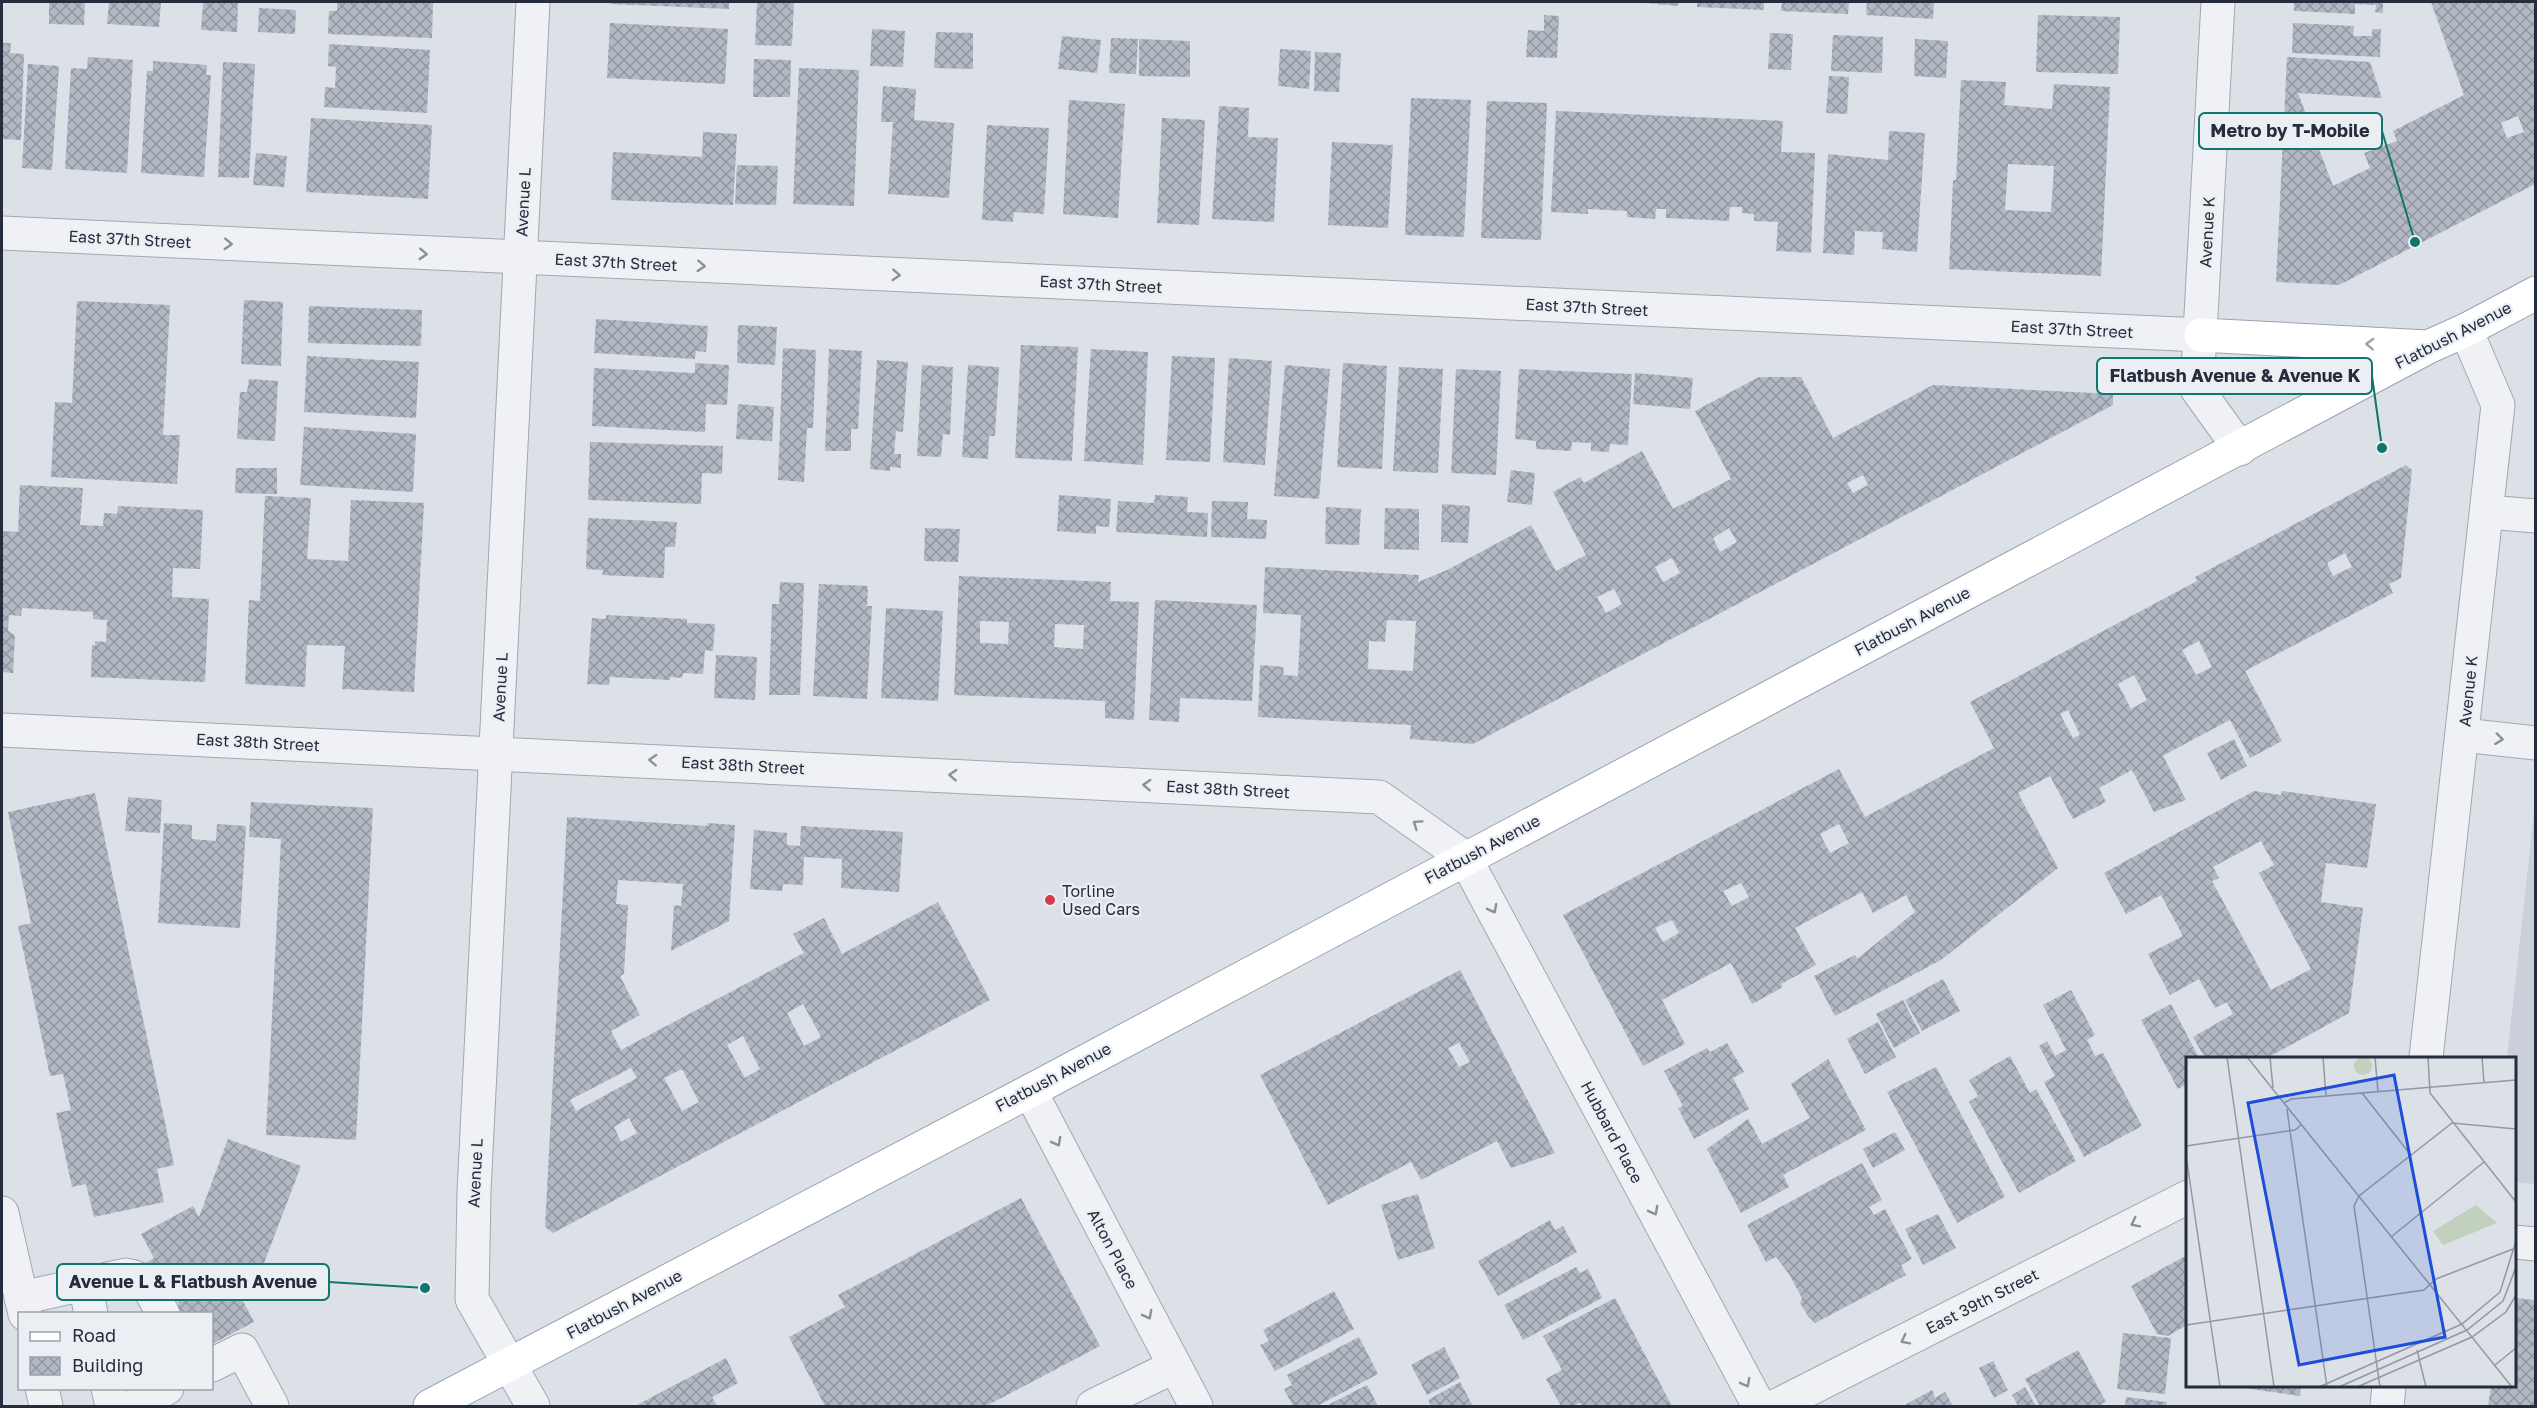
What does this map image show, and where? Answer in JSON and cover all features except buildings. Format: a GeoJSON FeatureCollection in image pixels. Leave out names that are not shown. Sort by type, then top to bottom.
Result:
{"type":"FeatureCollection","features":[{"type":"Feature","properties":{"kind":"main road","name":"Flatbush Avenue"},"geometry":{"type":"LineString","coordinates":[[430,1407],[507,1364],[1029,1091],[2428,347],[2466,330],[2535,293]]}},
{"type":"Feature","properties":{"kind":"main road"},"geometry":{"type":"LineString","coordinates":[[2201,335],[2428,347]]}},
{"type":"Feature","properties":{"kind":"street","name":"Avenue L"},"geometry":{"type":"LineString","coordinates":[[533,2],[474,1192],[472,1299],[533,1407]]}},
{"type":"Feature","properties":{"kind":"street","name":"Avenue K"},"geometry":{"type":"LineString","coordinates":[[2218,2],[2197,389],[2240,448]]}},
{"type":"Feature","properties":{"kind":"street","name":"East 37th Street"},"geometry":{"type":"LineString","coordinates":[[2,233],[2201,335]]}},
{"type":"Feature","properties":{"kind":"street","name":"Avenue K"},"geometry":{"type":"LineString","coordinates":[[2426,1057],[2498,405],[2466,330]]}},
{"type":"Feature","properties":{"kind":"street"},"geometry":{"type":"LineString","coordinates":[[2487,512],[2535,516]]}},
{"type":"Feature","properties":{"kind":"street","name":"East 38th Street"},"geometry":{"type":"LineString","coordinates":[[2,730],[1379,797],[1465,858]]}},
{"type":"Feature","properties":{"kind":"street"},"geometry":{"type":"LineString","coordinates":[[2463,735],[2535,743]]}},
{"type":"Feature","properties":{"kind":"street","name":"Hubbard Place"},"geometry":{"type":"LineString","coordinates":[[1465,858],[1759,1407]]}},
{"type":"Feature","properties":{"kind":"street","name":"Alton Place"},"geometry":{"type":"LineString","coordinates":[[1029,1091],[1196,1407]]}},
{"type":"Feature","properties":{"kind":"street","name":"East 39th Street"},"geometry":{"type":"LineString","coordinates":[[1776,1407],[2186,1198]]}},
{"type":"Feature","properties":{"kind":"street"},"geometry":{"type":"LineString","coordinates":[[2,1213],[23,1306],[88,1299],[126,1275],[136,1276],[145,1282],[161,1312]]}},
{"type":"Feature","properties":{"kind":"street"},"geometry":{"type":"LineString","coordinates":[[2516,1242],[2535,1244]]}},
{"type":"Feature","properties":{"kind":"street"},"geometry":{"type":"LineString","coordinates":[[213,1364],[242,1350],[272,1407]]}},
{"type":"Feature","properties":{"kind":"street"},"geometry":{"type":"LineString","coordinates":[[1093,1407],[1175,1366]]}},
{"type":"Feature","properties":{"kind":"street"},"geometry":{"type":"LineString","coordinates":[[2387,1407],[2390,1387]]}},
{"type":"Feature","properties":{"kind":"street"},"geometry":{"type":"LineString","coordinates":[[42,1390],[46,1407]]}},
{"type":"Feature","properties":{"kind":"street"},"geometry":{"type":"LineString","coordinates":[[108,1390],[112,1407]]}},
{"type":"Feature","properties":{"kind":"street"},"geometry":{"type":"LineString","coordinates":[[134,1407],[165,1390]]}},
{"type":"Feature","properties":{"kind":"shaded area"},"geometry":{"type":"Polygon","coordinates":[[[2535,804],[2536,1184],[2516,1182],[2516,1057],[2507,1057],[2535,804]]]}},
{"type":"Feature","properties":{"kind":"place","name":"Metro by T-Mobile"},"geometry":{"type":"Point","coordinates":[2415,242]}},
{"type":"Feature","properties":{"kind":"place","name":"Flatbush Avenue & Avenue K"},"geometry":{"type":"Point","coordinates":[2382,448]}},
{"type":"Feature","properties":{"kind":"place","name":"Torline Used Cars"},"geometry":{"type":"Point","coordinates":[1050,900]}},
{"type":"Feature","properties":{"kind":"place","name":"Avenue L & Flatbush Avenue"},"geometry":{"type":"Point","coordinates":[425,1288]}}]}
